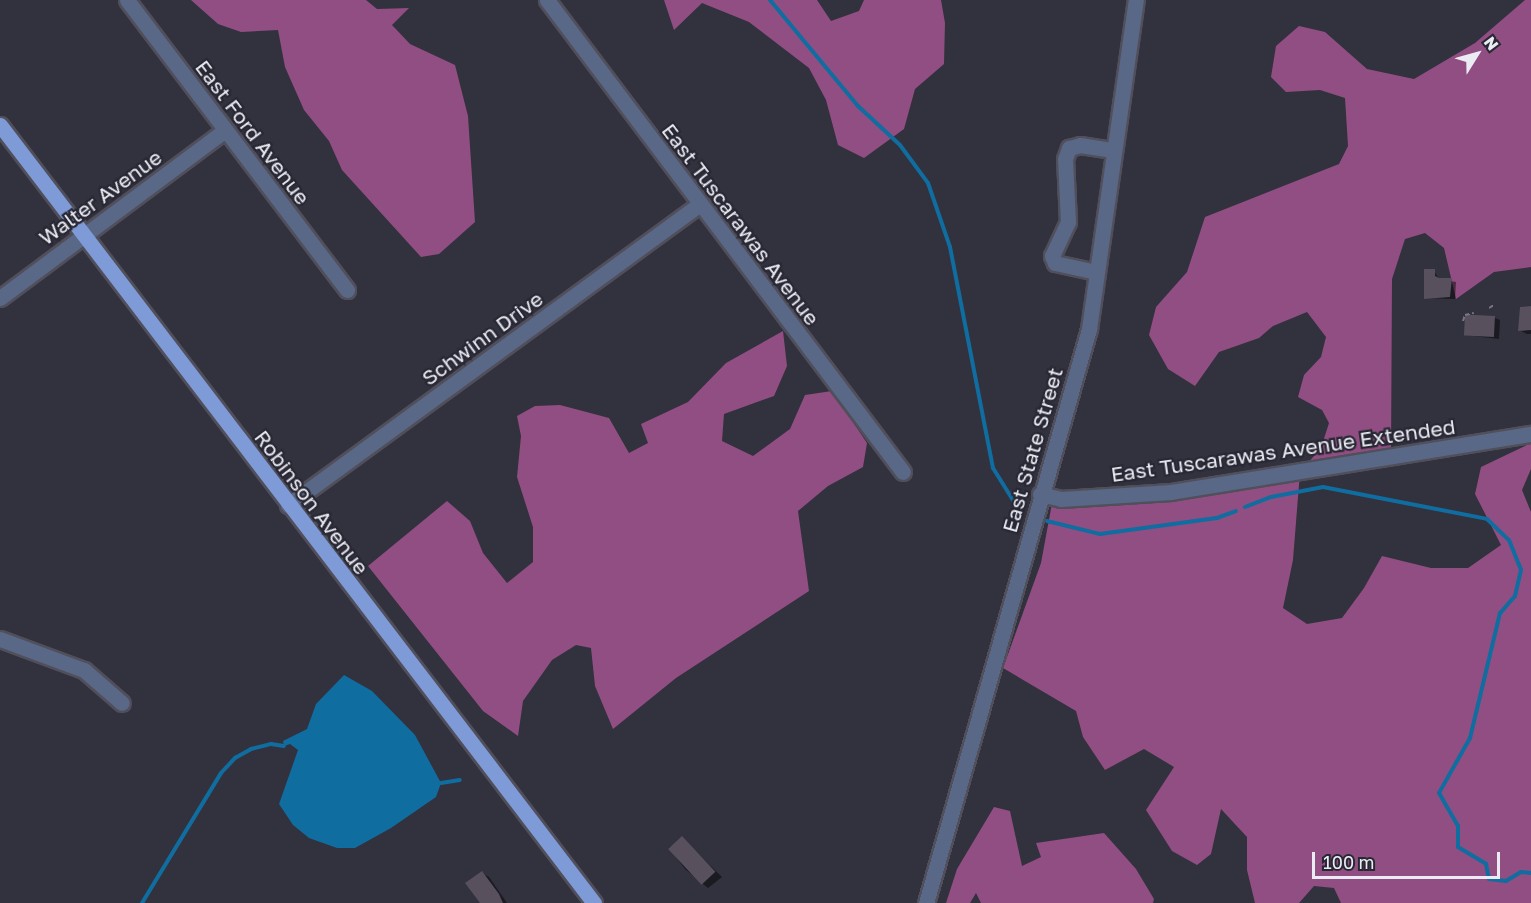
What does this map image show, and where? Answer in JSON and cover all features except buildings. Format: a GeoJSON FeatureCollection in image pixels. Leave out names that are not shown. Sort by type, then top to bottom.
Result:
{"type":"FeatureCollection","features":[{"type":"Feature","properties":{"kind":"main road","name":"Robinson Avenue"},"geometry":{"type":"LineString","coordinates":[[0,125],[82,236],[594,903]]}},
{"type":"Feature","properties":{"kind":"street","name":"East Ford Avenue"},"geometry":{"type":"LineString","coordinates":[[127,0],[347,290]]}},
{"type":"Feature","properties":{"kind":"street","name":"East Tuscarawas Avenue"},"geometry":{"type":"LineString","coordinates":[[547,0],[903,472]]}},
{"type":"Feature","properties":{"kind":"street","name":"East State Street"},"geometry":{"type":"LineString","coordinates":[[926,903],[1040,494],[1089,329],[1136,0]]}},
{"type":"Feature","properties":{"kind":"street","name":"Walter Avenue"},"geometry":{"type":"LineString","coordinates":[[0,298],[225,130]]}},
{"type":"Feature","properties":{"kind":"street"},"geometry":{"type":"LineString","coordinates":[[1096,272],[1055,262],[1052,256],[1068,222],[1065,159],[1069,148],[1080,145],[1113,150]]}},
{"type":"Feature","properties":{"kind":"street","name":"Schwinn Drive"},"geometry":{"type":"LineString","coordinates":[[288,505],[700,204]]}},
{"type":"Feature","properties":{"kind":"street","name":"East Tuscarawas Avenue Extended"},"geometry":{"type":"LineString","coordinates":[[1040,494],[1061,499],[1171,492],[1531,434]]}},
{"type":"Feature","properties":{"kind":"street"},"geometry":{"type":"LineString","coordinates":[[0,639],[84,670],[122,703]]}},
{"type":"Feature","properties":{"kind":"path"},"geometry":{"type":"LineString","coordinates":[[1489,308],[1494,305]]}},
{"type":"Feature","properties":{"kind":"path"},"geometry":{"type":"LineString","coordinates":[[1463,321],[1465,315],[1474,313]]}},
{"type":"Feature","properties":{"kind":"shaded area"},"geometry":{"type":"Polygon","coordinates":[[[191,0],[366,0],[377,9],[409,8],[392,25],[410,44],[455,65],[468,116],[475,222],[439,254],[421,257],[342,170],[329,141],[304,110],[285,67],[278,30],[241,32],[218,24],[191,0]]]}},
{"type":"Feature","properties":{"kind":"shaded area"},"geometry":{"type":"Polygon","coordinates":[[[664,0],[817,0],[831,21],[859,11],[864,0],[941,0],[945,23],[944,64],[915,89],[904,129],[864,158],[838,145],[826,100],[809,68],[749,22],[702,3],[674,30],[664,0]]]}},
{"type":"Feature","properties":{"kind":"shaded area"},"geometry":{"type":"Polygon","coordinates":[[[1525,0],[1531,0],[1531,267],[1494,272],[1456,299],[1444,248],[1425,233],[1405,239],[1392,279],[1391,458],[1300,472],[1321,448],[1329,423],[1322,410],[1298,397],[1304,375],[1321,357],[1326,337],[1307,312],[1273,326],[1259,338],[1219,352],[1195,386],[1168,369],[1149,335],[1156,307],[1187,272],[1205,217],[1339,164],[1348,146],[1345,98],[1320,90],[1286,92],[1271,77],[1276,46],[1299,26],[1325,32],[1367,69],[1414,79],[1475,43],[1525,0]]]}},
{"type":"Feature","properties":{"kind":"shaded area"},"geometry":{"type":"Polygon","coordinates":[[[783,331],[787,366],[774,396],[724,414],[722,441],[753,456],[790,429],[805,395],[832,391],[867,443],[863,467],[828,486],[798,511],[809,591],[676,678],[613,729],[595,686],[591,648],[576,645],[552,660],[523,701],[518,736],[483,711],[368,566],[447,501],[470,521],[483,553],[507,583],[533,562],[533,527],[517,477],[521,436],[517,416],[535,406],[560,405],[609,418],[629,453],[648,443],[641,424],[688,402],[726,363],[783,331]]]}},
{"type":"Feature","properties":{"kind":"shaded area"},"geometry":{"type":"Polygon","coordinates":[[[1531,443],[1531,469],[1522,490],[1531,512],[1531,903],[1341,903],[1334,888],[1314,886],[1299,903],[1255,903],[1247,870],[1247,837],[1221,809],[1211,854],[1197,865],[1172,851],[1146,810],[1174,767],[1144,749],[1105,770],[1083,737],[1076,711],[1003,668],[1041,563],[1053,498],[1300,472],[1293,560],[1283,608],[1307,624],[1342,618],[1364,588],[1382,556],[1431,568],[1468,568],[1501,545],[1475,494],[1481,467],[1531,443]]]}},
{"type":"Feature","properties":{"kind":"shaded area"},"geometry":{"type":"Polygon","coordinates":[[[994,807],[1010,811],[1022,866],[1041,857],[1036,843],[1104,833],[1136,869],[1154,899],[1153,903],[981,903],[976,893],[970,903],[946,903],[957,869],[994,807]]]}},
{"type":"Feature","properties":{"kind":"water"},"geometry":{"type":"Polygon","coordinates":[[[344,675],[372,691],[415,735],[441,783],[436,797],[391,828],[355,848],[337,848],[309,838],[293,825],[279,804],[298,750],[290,744],[284,746],[283,741],[307,729],[316,704],[344,675]]]}},
{"type":"Feature","properties":{"kind":"waterway"},"geometry":{"type":"LineString","coordinates":[[770,0],[858,106],[900,145],[928,183],[950,247],[993,468],[1021,513]]}},
{"type":"Feature","properties":{"kind":"waterway"},"geometry":{"type":"LineString","coordinates":[[1245,507],[1271,497],[1323,487],[1487,519],[1509,540],[1521,570],[1515,596],[1500,613],[1470,738],[1439,793],[1458,826],[1458,847],[1486,864],[1489,879],[1506,881],[1521,872],[1531,873]]}},
{"type":"Feature","properties":{"kind":"waterway"},"geometry":{"type":"LineString","coordinates":[[1047,521],[1100,534],[1217,518],[1236,511]]}},
{"type":"Feature","properties":{"kind":"waterway"},"geometry":{"type":"LineString","coordinates":[[142,903],[221,773],[235,758],[251,749],[271,744],[284,746]]}},
{"type":"Feature","properties":{"kind":"waterway"},"geometry":{"type":"LineString","coordinates":[[441,783],[460,780]]}}]}
